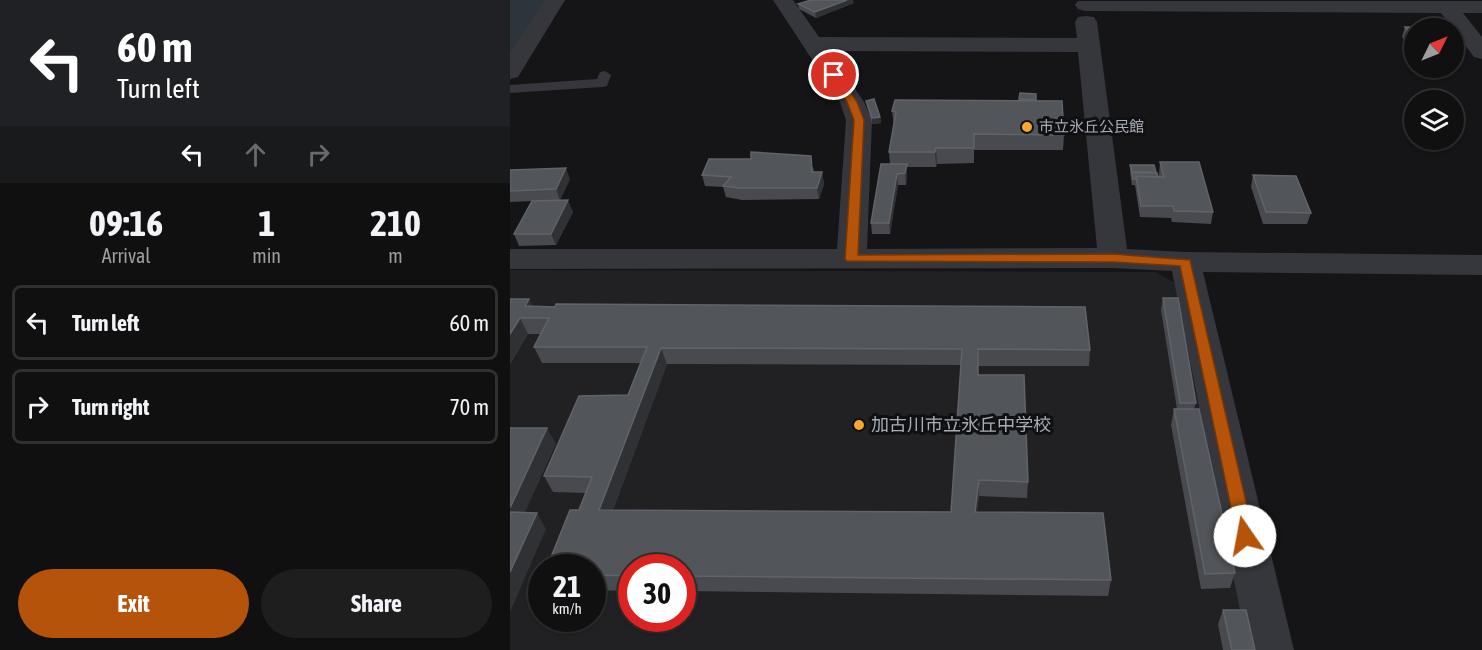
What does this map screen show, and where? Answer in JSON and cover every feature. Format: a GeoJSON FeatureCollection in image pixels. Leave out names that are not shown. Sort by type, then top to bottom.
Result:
{"type":"FeatureCollection","features":[{"type":"Feature","properties":{"kind":"street"},"geometry":{"type":"LineString","coordinates":[[510,72],[555,0]]}},
{"type":"Feature","properties":{"kind":"street"},"geometry":{"type":"LineString","coordinates":[[783,0],[852,102],[859,120],[851,259]]}},
{"type":"Feature","properties":{"kind":"street"},"geometry":{"type":"LineString","coordinates":[[1113,258],[1087,45],[1085,3],[1444,3],[1482,7]]}},
{"type":"Feature","properties":{"kind":"street"},"geometry":{"type":"LineString","coordinates":[[1444,3],[1482,52]]}},
{"type":"Feature","properties":{"kind":"street"},"geometry":{"type":"LineString","coordinates":[[811,44],[1087,45]]}},
{"type":"Feature","properties":{"kind":"street"},"geometry":{"type":"LineString","coordinates":[[510,259],[1113,258],[1185,262],[1482,265]]}},
{"type":"Feature","properties":{"kind":"street"},"geometry":{"type":"LineString","coordinates":[[1185,262],[1271,650]]}},
{"type":"Feature","properties":{"kind":"lane"},"geometry":{"type":"LineString","coordinates":[[510,88],[602,83],[604,75]]}},
{"type":"Feature","properties":{"kind":"shaded area"},"geometry":{"type":"Polygon","coordinates":[[[510,0],[551,0],[510,63],[510,0]]]}},
{"type":"Feature","properties":{"kind":"shaded area","name":"加古川市立氷丘中学校"},"geometry":{"type":"Polygon","coordinates":[[[510,270],[1155,272],[1178,284],[1255,650],[510,650],[510,270]]]}},
{"type":"Feature","properties":{"kind":"building"},"geometry":{"type":"Polygon","coordinates":[[[811,0],[847,0],[815,12],[798,4],[811,0]]]}},
{"type":"Feature","properties":{"kind":"building"},"geometry":{"type":"Polygon","coordinates":[[[1020,93],[1036,94],[1036,100],[1019,99],[1020,93]]]}},
{"type":"Feature","properties":{"kind":"building"},"geometry":{"type":"Polygon","coordinates":[[[874,99],[880,117],[872,118],[866,101],[874,99]]]}},
{"type":"Feature","properties":{"kind":"building"},"geometry":{"type":"Polygon","coordinates":[[[895,100],[1062,101],[1064,135],[974,134],[974,148],[936,148],[935,152],[889,152],[896,112],[892,111],[895,100]]]}},
{"type":"Feature","properties":{"kind":"building"},"geometry":{"type":"Polygon","coordinates":[[[751,152],[811,156],[812,172],[822,172],[817,188],[739,188],[723,186],[731,177],[702,175],[709,159],[751,159],[751,152]]]}},
{"type":"Feature","properties":{"kind":"building"},"geometry":{"type":"Polygon","coordinates":[[[1160,162],[1199,162],[1213,212],[1174,211],[1173,206],[1141,206],[1136,176],[1164,177],[1160,162]]]}},
{"type":"Feature","properties":{"kind":"building"},"geometry":{"type":"Polygon","coordinates":[[[881,164],[907,164],[905,173],[897,174],[889,223],[871,223],[881,164]]]}},
{"type":"Feature","properties":{"kind":"building"},"geometry":{"type":"Polygon","coordinates":[[[1130,165],[1154,165],[1156,172],[1132,172],[1130,165]]]}},
{"type":"Feature","properties":{"kind":"building"},"geometry":{"type":"Polygon","coordinates":[[[566,168],[556,189],[510,191],[510,170],[566,168]]]}},
{"type":"Feature","properties":{"kind":"building"},"geometry":{"type":"Polygon","coordinates":[[[1132,173],[1157,173],[1158,177],[1136,176],[1136,179],[1133,179],[1132,173]]]}},
{"type":"Feature","properties":{"kind":"building"},"geometry":{"type":"Polygon","coordinates":[[[1253,175],[1296,176],[1311,213],[1266,212],[1253,175]]]}},
{"type":"Feature","properties":{"kind":"building"},"geometry":{"type":"Polygon","coordinates":[[[568,200],[551,234],[514,234],[532,201],[568,200]]]}},
{"type":"Feature","properties":{"kind":"building"},"geometry":{"type":"Polygon","coordinates":[[[1163,298],[1178,298],[1196,403],[1180,403],[1163,298]]]}},
{"type":"Feature","properties":{"kind":"building"},"geometry":{"type":"Polygon","coordinates":[[[510,299],[529,299],[525,306],[555,307],[556,304],[1085,307],[1090,350],[978,349],[978,375],[1024,375],[1028,482],[979,480],[975,512],[1103,513],[1111,580],[696,576],[696,554],[618,554],[618,576],[606,575],[606,554],[552,554],[570,510],[579,510],[592,477],[544,476],[579,396],[628,395],[647,347],[534,347],[549,318],[520,318],[510,334],[510,299]],[[661,348],[599,510],[951,512],[962,349],[661,348]]]}},
{"type":"Feature","properties":{"kind":"building"},"geometry":{"type":"Polygon","coordinates":[[[1174,409],[1199,409],[1235,573],[1205,574],[1174,409]]]}},
{"type":"Feature","properties":{"kind":"building"},"geometry":{"type":"Polygon","coordinates":[[[510,428],[547,428],[510,508],[510,428]]]}},
{"type":"Feature","properties":{"kind":"building"},"geometry":{"type":"Polygon","coordinates":[[[510,512],[537,513],[510,572],[510,512]]]}},
{"type":"Feature","properties":{"kind":"building"},"geometry":{"type":"Polygon","coordinates":[[[1223,610],[1246,610],[1255,650],[1232,650],[1223,610]]]}},
{"type":"Feature","properties":{"kind":"place","name":"市立氷丘公民館"},"geometry":{"type":"Point","coordinates":[1027,127]}},
{"type":"Feature","properties":{"kind":"place","name":"加古川市立氷丘中学校"},"geometry":{"type":"Point","coordinates":[859,425]}},
{"type":"Feature","properties":{"kind":"route"},"geometry":{"type":"LineString","coordinates":[[834,75],[852,102],[859,120],[851,259],[1113,258],[1185,262],[1245,536]]}}]}
